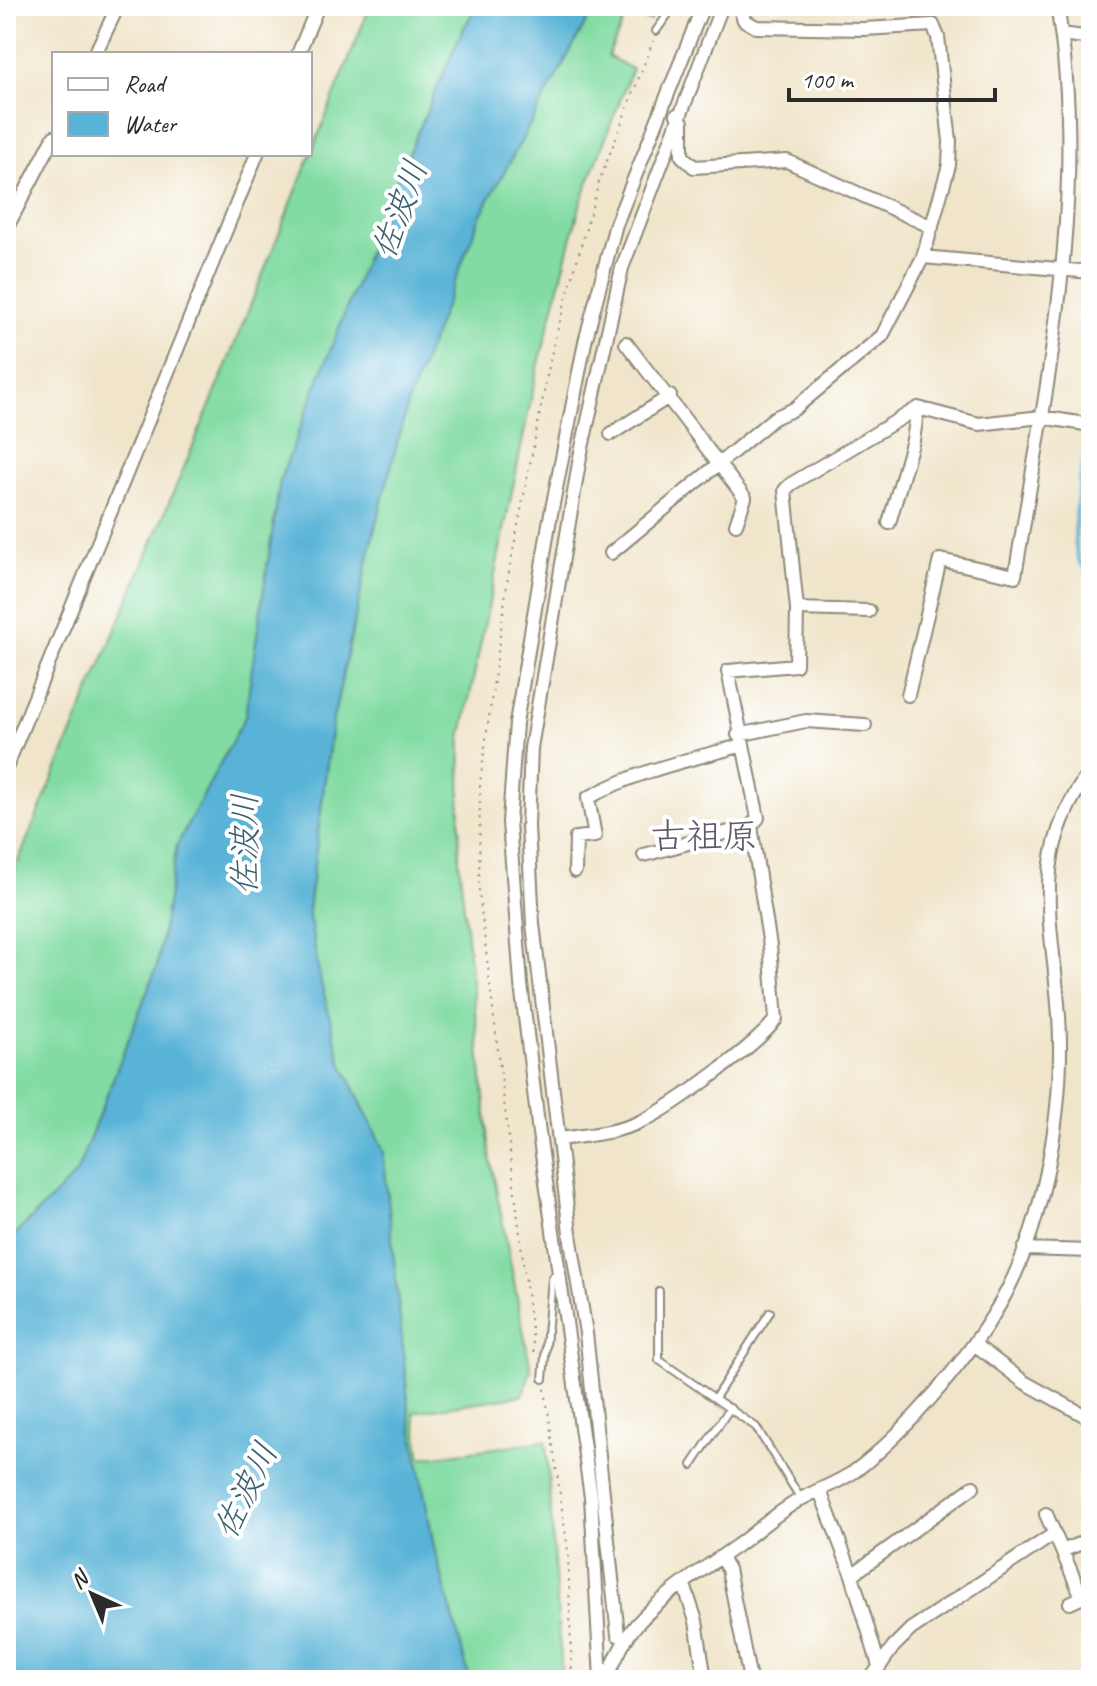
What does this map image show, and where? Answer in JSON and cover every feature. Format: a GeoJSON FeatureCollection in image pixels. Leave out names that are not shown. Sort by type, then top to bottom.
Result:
{"type":"FeatureCollection","features":[{"type":"Feature","properties":{"kind":"street"},"geometry":{"type":"LineString","coordinates":[[96,52],[118,6]]}},
{"type":"Feature","properties":{"kind":"street"},"geometry":{"type":"LineString","coordinates":[[299,52],[318,6]]}},
{"type":"Feature","properties":{"kind":"street"},"geometry":{"type":"LineString","coordinates":[[703,6],[616,224],[589,327],[549,524],[516,723],[509,822],[513,896],[539,1133],[591,1497],[601,1680],[608,1676],[626,1639],[638,1623],[801,1499],[857,1469],[904,1425],[974,1344],[1008,1289],[1024,1249],[1044,1181],[1060,1046],[1046,899],[1050,865],[1067,807],[1091,770]]}},
{"type":"Feature","properties":{"kind":"street"},"geometry":{"type":"LineString","coordinates":[[626,1639],[618,1635],[586,1333],[533,924],[528,826],[531,748],[601,353],[622,268],[677,115],[722,6]]}},
{"type":"Feature","properties":{"kind":"street"},"geometry":{"type":"LineString","coordinates":[[611,553],[882,336],[923,257],[949,165],[950,141],[938,37],[933,25],[864,29],[756,27],[744,20],[739,6]]}},
{"type":"Feature","properties":{"kind":"street"},"geometry":{"type":"LineString","coordinates":[[908,695],[940,560],[1015,576],[1041,417],[1067,190],[1062,34],[1057,6]]}},
{"type":"Feature","properties":{"kind":"street"},"geometry":{"type":"LineString","coordinates":[[1062,34],[1091,38]]}},
{"type":"Feature","properties":{"kind":"street"},"geometry":{"type":"LineString","coordinates":[[677,115],[682,122],[682,156],[694,167],[787,161],[932,227]]}},
{"type":"Feature","properties":{"kind":"street"},"geometry":{"type":"LineString","coordinates":[[6,229],[52,141]]}},
{"type":"Feature","properties":{"kind":"street"},"geometry":{"type":"LineString","coordinates":[[6,768],[256,156]]}},
{"type":"Feature","properties":{"kind":"street"},"geometry":{"type":"LineString","coordinates":[[923,257],[1091,272]]}},
{"type":"Feature","properties":{"kind":"street"},"geometry":{"type":"LineString","coordinates":[[626,343],[670,396],[745,498],[736,524]]}},
{"type":"Feature","properties":{"kind":"street"},"geometry":{"type":"LineString","coordinates":[[611,434],[670,396]]}},
{"type":"Feature","properties":{"kind":"street"},"geometry":{"type":"LineString","coordinates":[[889,523],[913,440],[918,408]]}},
{"type":"Feature","properties":{"kind":"street"},"geometry":{"type":"LineString","coordinates":[[644,855],[751,826],[758,818],[739,740],[728,671],[796,665],[797,609],[785,490],[918,408],[979,424],[1041,417],[1091,425]]}},
{"type":"Feature","properties":{"kind":"street"},"geometry":{"type":"LineString","coordinates":[[797,609],[869,611]]}},
{"type":"Feature","properties":{"kind":"street"},"geometry":{"type":"LineString","coordinates":[[575,871],[576,838],[595,836],[588,798],[616,783],[739,740],[806,721],[865,725]]}},
{"type":"Feature","properties":{"kind":"street"},"geometry":{"type":"LineString","coordinates":[[560,1139],[613,1132],[646,1120],[738,1055],[776,1019],[770,946],[751,826]]}},
{"type":"Feature","properties":{"kind":"street"},"geometry":{"type":"LineString","coordinates":[[1024,1249],[1091,1251]]}},
{"type":"Feature","properties":{"kind":"street"},"geometry":{"type":"LineString","coordinates":[[974,1344],[1024,1382],[1091,1419]]}},
{"type":"Feature","properties":{"kind":"street"},"geometry":{"type":"LineString","coordinates":[[852,1575],[973,1487]]}},
{"type":"Feature","properties":{"kind":"street"},"geometry":{"type":"LineString","coordinates":[[820,1491],[852,1575],[879,1666]]}},
{"type":"Feature","properties":{"kind":"street"},"geometry":{"type":"LineString","coordinates":[[1046,1514],[1062,1551],[1087,1595],[1070,1603]]}},
{"type":"Feature","properties":{"kind":"street"},"geometry":{"type":"LineString","coordinates":[[870,1680],[911,1629],[1054,1534]]}},
{"type":"Feature","properties":{"kind":"street"},"geometry":{"type":"LineString","coordinates":[[1062,1551],[1091,1539]]}},
{"type":"Feature","properties":{"kind":"street"},"geometry":{"type":"LineString","coordinates":[[721,1558],[728,1569],[750,1680]]}},
{"type":"Feature","properties":{"kind":"street"},"geometry":{"type":"LineString","coordinates":[[684,1585],[696,1621],[705,1680]]}},
{"type":"Feature","properties":{"kind":"lane"},"geometry":{"type":"LineString","coordinates":[[656,31],[674,6]]}},
{"type":"Feature","properties":{"kind":"lane"},"geometry":{"type":"LineString","coordinates":[[543,1379],[552,1279],[558,1269]]}},
{"type":"Feature","properties":{"kind":"lane"},"geometry":{"type":"LineString","coordinates":[[659,1291],[659,1360],[756,1427],[801,1499]]}},
{"type":"Feature","properties":{"kind":"lane"},"geometry":{"type":"LineString","coordinates":[[715,1398],[770,1312]]}},
{"type":"Feature","properties":{"kind":"lane"},"geometry":{"type":"LineString","coordinates":[[692,1465],[730,1408]]}},
{"type":"Feature","properties":{"kind":"green space"},"geometry":{"type":"Polygon","coordinates":[[[370,6],[477,6],[462,31],[390,196],[280,480],[245,717],[177,845],[157,966],[76,1174],[6,1244],[6,890],[214,396],[370,6]]]}},
{"type":"Feature","properties":{"kind":"green space"},"geometry":{"type":"Polygon","coordinates":[[[595,6],[658,6],[650,21],[627,14],[608,56],[632,69],[581,202],[536,375],[461,739],[459,861],[491,1162],[531,1370],[523,1395],[414,1412],[421,1458],[546,1441],[562,1680],[470,1680],[434,1547],[409,1412],[383,1149],[341,1061],[320,979],[308,910],[332,724],[374,531],[408,402],[480,216],[595,6]]]}},
{"type":"Feature","properties":{"kind":"water","name":"佐波川"},"geometry":{"type":"Polygon","coordinates":[[[477,6],[595,6],[480,216],[408,402],[374,531],[332,724],[308,910],[320,979],[341,1061],[383,1149],[409,1412],[434,1547],[470,1680],[6,1680],[6,1244],[76,1174],[157,966],[177,845],[245,717],[280,480],[390,196],[462,31],[477,6]]]}},
{"type":"Feature","properties":{"kind":"waterway"},"geometry":{"type":"LineString","coordinates":[[1091,435],[1081,479],[1075,534],[1079,560],[1091,575]]}},
{"type":"Feature","properties":{"kind":"district","name":"古祖原"},"geometry":{"type":"Point","coordinates":[704,835]}}]}
